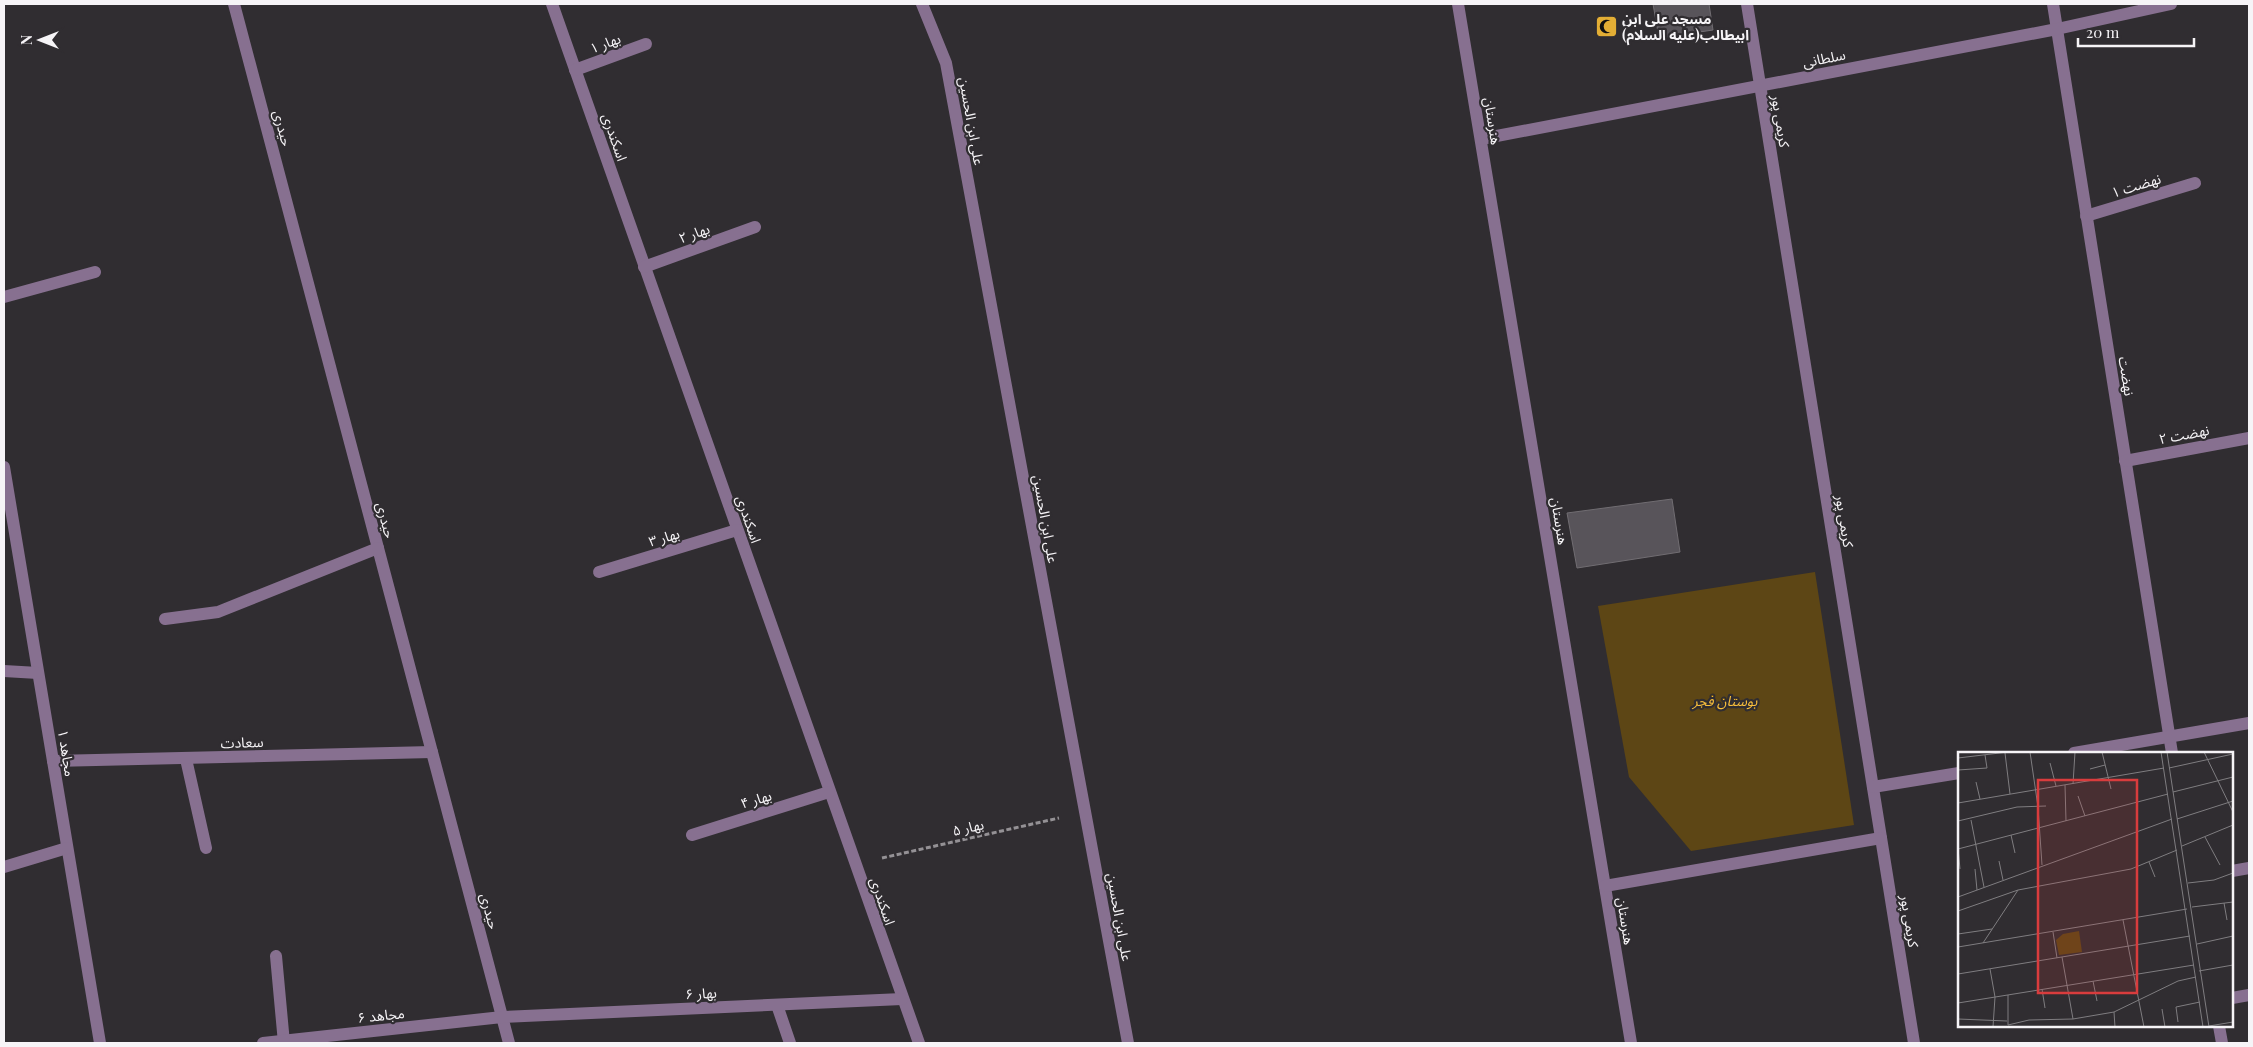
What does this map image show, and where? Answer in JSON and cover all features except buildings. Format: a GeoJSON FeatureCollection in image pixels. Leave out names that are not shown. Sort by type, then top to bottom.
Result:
{"type":"FeatureCollection","features":[{"type":"Feature","properties":{"kind":"street","name":"حیدری"},"geometry":{"type":"LineString","coordinates":[[234,4],[509,1043]]}},
{"type":"Feature","properties":{"kind":"street","name":"اسکندری"},"geometry":{"type":"LineString","coordinates":[[552,4],[919,1043]]}},
{"type":"Feature","properties":{"kind":"street","name":"علی ابن الحسین"},"geometry":{"type":"LineString","coordinates":[[922,4],[946,64],[1128,1043]]}},
{"type":"Feature","properties":{"kind":"street","name":"هنرستان"},"geometry":{"type":"LineString","coordinates":[[1458,4],[1631,1043]]}},
{"type":"Feature","properties":{"kind":"street","name":"کریمی پور"},"geometry":{"type":"LineString","coordinates":[[1747,4],[1914,1043]]}},
{"type":"Feature","properties":{"kind":"street","name":"نهضت"},"geometry":{"type":"LineString","coordinates":[[2053,4],[2172,752]]}},
{"type":"Feature","properties":{"kind":"street","name":"سلطانی"},"geometry":{"type":"LineString","coordinates":[[1481,139],[1760,86],[2171,4]]}},
{"type":"Feature","properties":{"kind":"street","name":"بهار ۱"},"geometry":{"type":"LineString","coordinates":[[575,70],[646,44]]}},
{"type":"Feature","properties":{"kind":"street","name":"نهضت ۱"},"geometry":{"type":"LineString","coordinates":[[2086,216],[2195,183]]}},
{"type":"Feature","properties":{"kind":"street","name":"بهار ۲"},"geometry":{"type":"LineString","coordinates":[[644,267],[755,227]]}},
{"type":"Feature","properties":{"kind":"street"},"geometry":{"type":"LineString","coordinates":[[4,297],[95,272]]}},
{"type":"Feature","properties":{"kind":"street","name":"نهضت ۲"},"geometry":{"type":"LineString","coordinates":[[2125,461],[2249,438]]}},
{"type":"Feature","properties":{"kind":"street","name":"مجاهد ۱"},"geometry":{"type":"LineString","coordinates":[[4,467],[100,1043]]}},
{"type":"Feature","properties":{"kind":"street","name":"بهار ۳"},"geometry":{"type":"LineString","coordinates":[[599,572],[737,530]]}},
{"type":"Feature","properties":{"kind":"street"},"geometry":{"type":"LineString","coordinates":[[165,619],[218,612],[378,548]]}},
{"type":"Feature","properties":{"kind":"street"},"geometry":{"type":"LineString","coordinates":[[4,671],[38,673]]}},
{"type":"Feature","properties":{"kind":"street"},"geometry":{"type":"LineString","coordinates":[[2080,752],[2249,722]]}},
{"type":"Feature","properties":{"kind":"street","name":"سعادت"},"geometry":{"type":"LineString","coordinates":[[53,761],[432,752]]}},
{"type":"Feature","properties":{"kind":"street"},"geometry":{"type":"LineString","coordinates":[[186,759],[206,848]]}},
{"type":"Feature","properties":{"kind":"street"},"geometry":{"type":"LineString","coordinates":[[1873,787],[1958,773]]}},
{"type":"Feature","properties":{"kind":"street","name":"بهار ۴"},"geometry":{"type":"LineString","coordinates":[[692,834],[829,792]]}},
{"type":"Feature","properties":{"kind":"street"},"geometry":{"type":"LineString","coordinates":[[1605,886],[1881,838]]}},
{"type":"Feature","properties":{"kind":"street"},"geometry":{"type":"LineString","coordinates":[[4,867],[68,848]]}},
{"type":"Feature","properties":{"kind":"street"},"geometry":{"type":"LineString","coordinates":[[2233,871],[2249,868]]}},
{"type":"Feature","properties":{"kind":"street"},"geometry":{"type":"LineString","coordinates":[[276,956],[284,1042]]}},
{"type":"Feature","properties":{"kind":"street"},"geometry":{"type":"LineString","coordinates":[[2233,998],[2249,995]]}},
{"type":"Feature","properties":{"kind":"street","name":"بهار ۶"},"geometry":{"type":"LineString","coordinates":[[502,1017],[902,999]]}},
{"type":"Feature","properties":{"kind":"street"},"geometry":{"type":"LineString","coordinates":[[777,1005],[790,1043]]}},
{"type":"Feature","properties":{"kind":"street","name":"مجاهد ۶"},"geometry":{"type":"LineString","coordinates":[[263,1043],[502,1017]]}},
{"type":"Feature","properties":{"kind":"street"},"geometry":{"type":"LineString","coordinates":[[2219,1027],[2222,1043]]}},
{"type":"Feature","properties":{"kind":"path","name":"بهار ۵"},"geometry":{"type":"LineString","coordinates":[[855,864],[1085,812]]}},
{"type":"Feature","properties":{"kind":"green space","name":"بوستان فجر"},"geometry":{"type":"Polygon","coordinates":[[[1815,572],[1854,825],[1691,851],[1629,777],[1598,606],[1815,572]]]}},
{"type":"Feature","properties":{"kind":"place","name":"مسجد علی ابن ابیطالب(علیه السلام)"},"geometry":{"type":"Point","coordinates":[1606,26]}}]}
